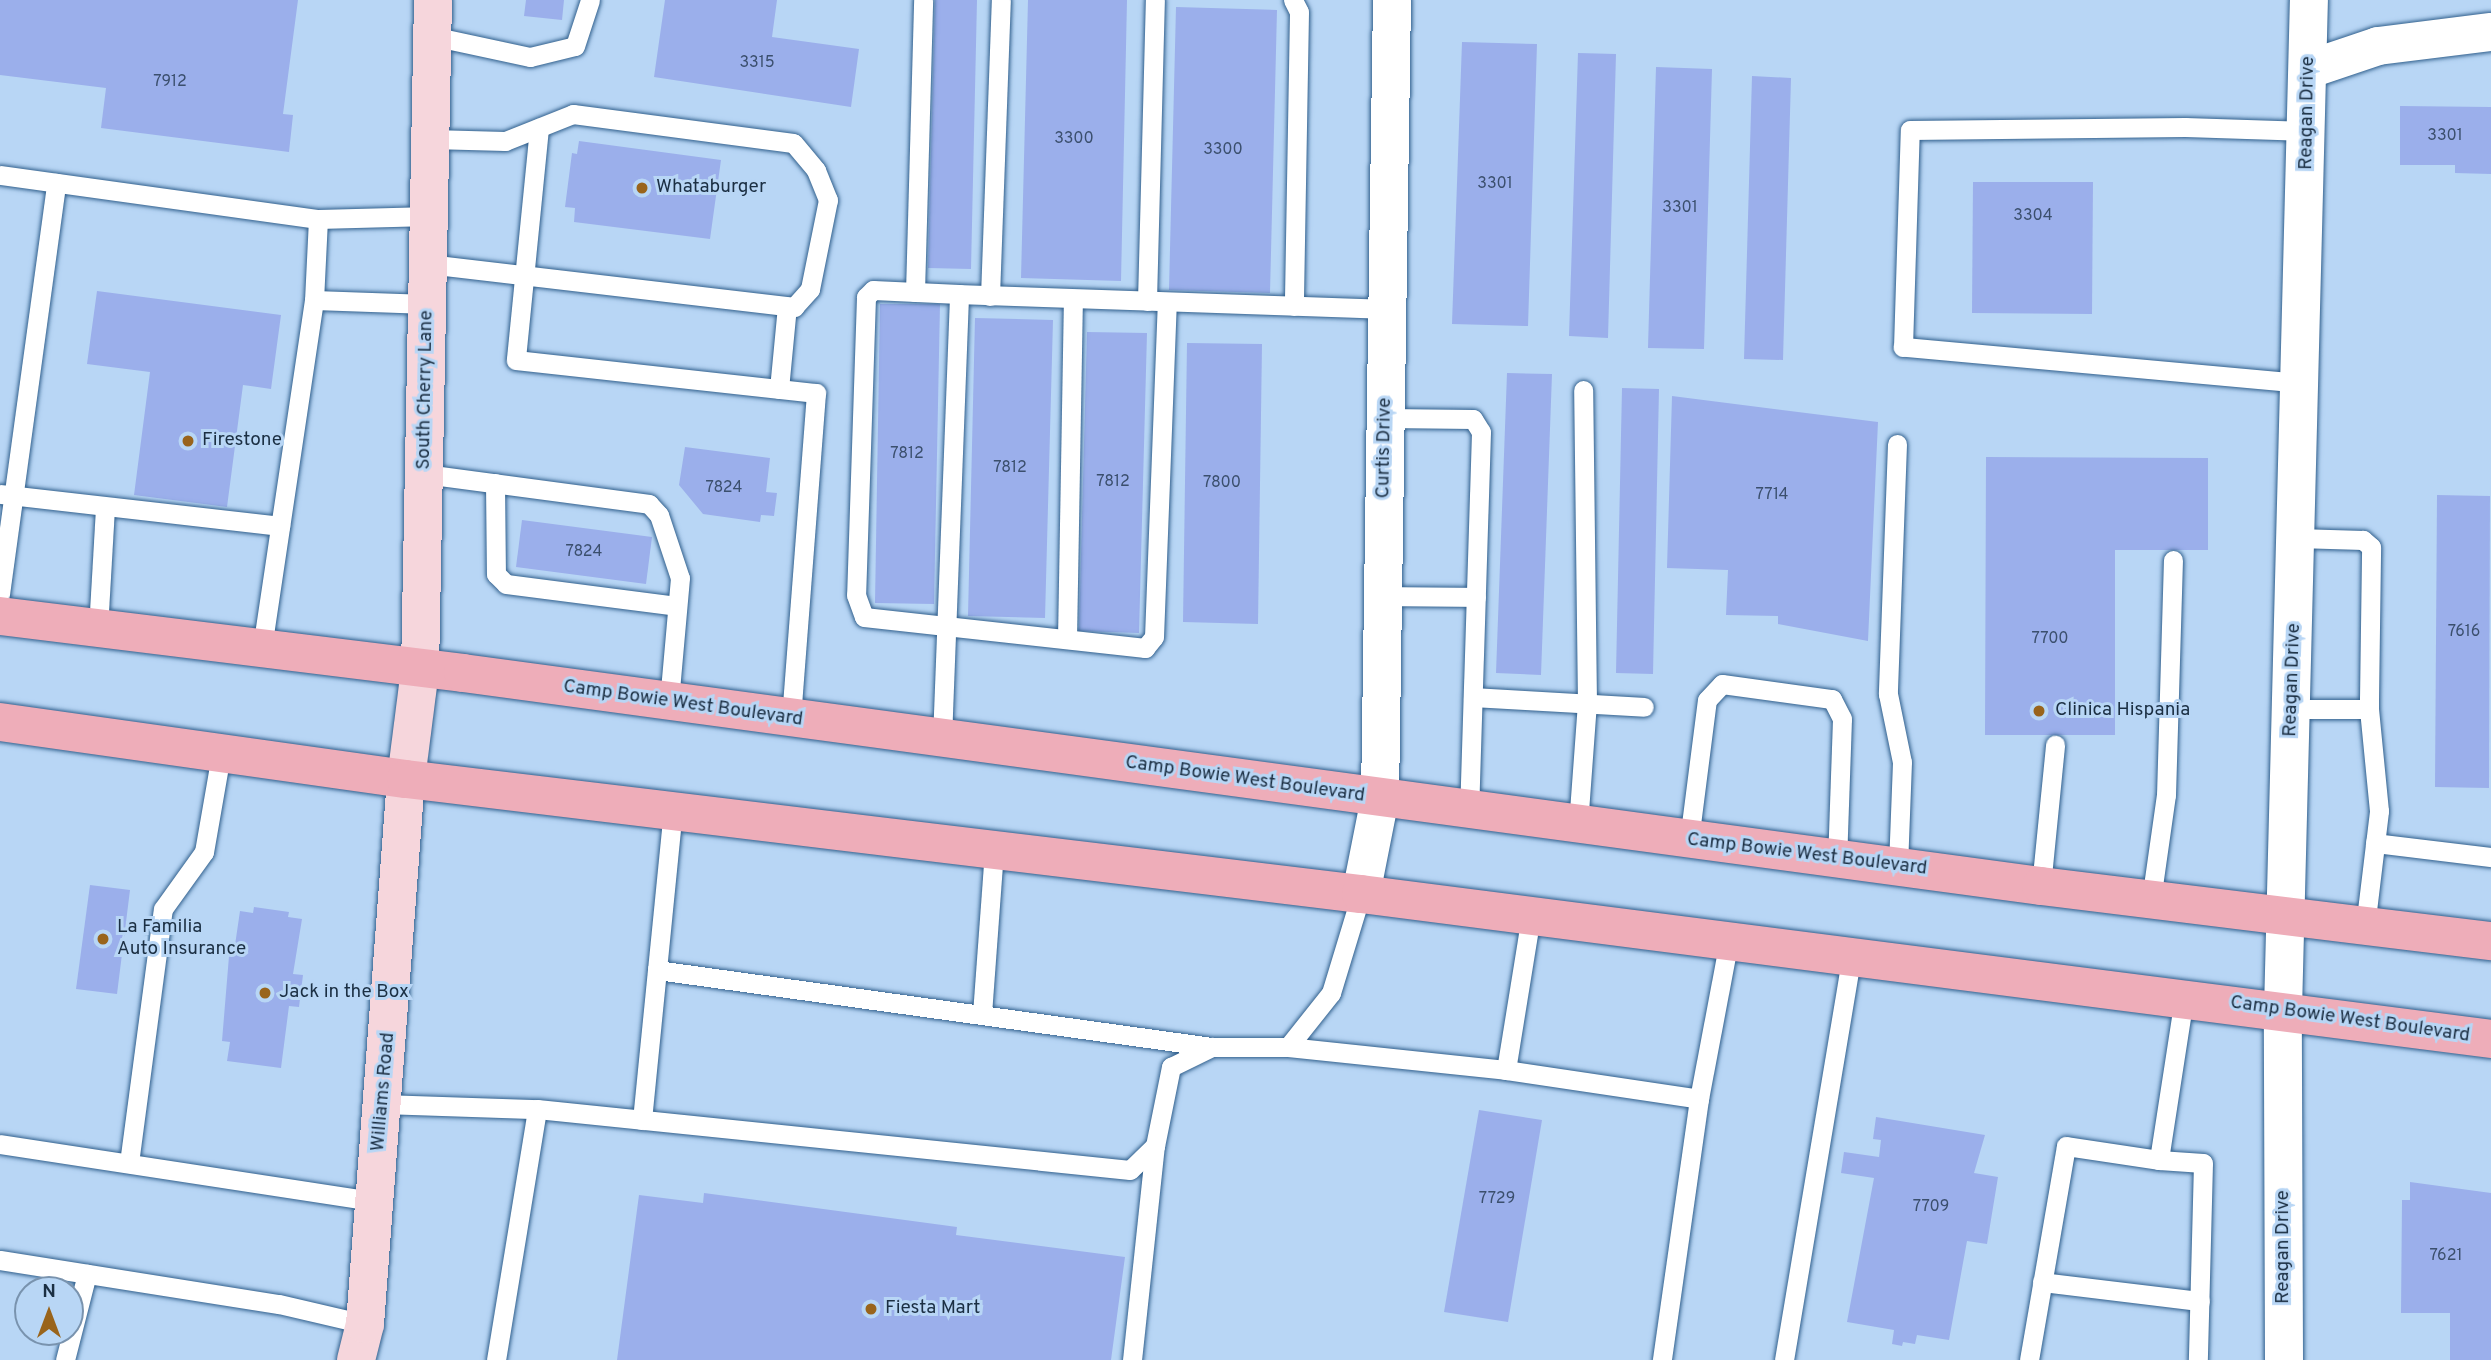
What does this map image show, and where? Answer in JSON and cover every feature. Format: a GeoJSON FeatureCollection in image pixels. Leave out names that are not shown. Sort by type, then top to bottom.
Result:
{"type":"FeatureCollection","features":[{"type":"Feature","properties":{"kind":"main road","name":"Camp Bowie West Boulevard"},"geometry":{"type":"LineString","coordinates":[[0,616],[669,701],[1469,811],[2286,918],[2491,941]]}},
{"type":"Feature","properties":{"kind":"main road","name":"Camp Bowie West Boulevard"},"geometry":{"type":"LineString","coordinates":[[0,722],[406,779],[1852,955],[2491,1039]]}},
{"type":"Feature","properties":{"kind":"street","name":"Curtis Drive"},"geometry":{"type":"LineString","coordinates":[[1361,894],[1380,799],[1392,0]]}},
{"type":"Feature","properties":{"kind":"street","name":"Reagan Drive"},"geometry":{"type":"LineString","coordinates":[[2284,1360],[2283,1010],[2310,69],[2309,0]]}},
{"type":"Feature","properties":{"kind":"street","name":"South Cherry Lane"},"geometry":{"type":"LineString","coordinates":[[406,779],[420,670],[433,18]]}},
{"type":"Feature","properties":{"kind":"street"},"geometry":{"type":"LineString","coordinates":[[2310,69],[2378,46],[2491,32]]}},
{"type":"Feature","properties":{"kind":"street","name":"Williams Road"},"geometry":{"type":"LineString","coordinates":[[361,1342],[384,1104],[406,779]]}},
{"type":"Feature","properties":{"kind":"lane"},"geometry":{"type":"LineString","coordinates":[[433,18],[530,57],[576,46],[590,0]]}},
{"type":"Feature","properties":{"kind":"lane"},"geometry":{"type":"LineString","coordinates":[[915,292],[923,0]]}},
{"type":"Feature","properties":{"kind":"lane"},"geometry":{"type":"LineString","coordinates":[[990,296],[1001,0]]}},
{"type":"Feature","properties":{"kind":"lane"},"geometry":{"type":"LineString","coordinates":[[1147,301],[1156,0]]}},
{"type":"Feature","properties":{"kind":"lane"},"geometry":{"type":"LineString","coordinates":[[1293,0],[1298,12],[1294,306]]}},
{"type":"Feature","properties":{"kind":"lane"},"geometry":{"type":"LineString","coordinates":[[428,264],[794,307],[810,289],[828,200],[816,170],[793,143],[573,114],[505,141],[431,139]]}},
{"type":"Feature","properties":{"kind":"lane"},"geometry":{"type":"LineString","coordinates":[[2301,383],[1903,347],[1910,130],[2185,127],[2308,131]]}},
{"type":"Feature","properties":{"kind":"lane"},"geometry":{"type":"LineString","coordinates":[[539,128],[516,360],[816,393],[791,718]]}},
{"type":"Feature","properties":{"kind":"lane"},"geometry":{"type":"LineString","coordinates":[[0,175],[318,219],[430,216]]}},
{"type":"Feature","properties":{"kind":"lane"},"geometry":{"type":"LineString","coordinates":[[0,594],[5,495],[56,183]]}},
{"type":"Feature","properties":{"kind":"lane"},"geometry":{"type":"LineString","coordinates":[[262,650],[314,300],[318,219]]}},
{"type":"Feature","properties":{"kind":"lane"},"geometry":{"type":"LineString","coordinates":[[1167,302],[1154,637],[1145,648],[864,617],[856,595],[866,297],[873,290],[1387,309]]}},
{"type":"Feature","properties":{"kind":"lane"},"geometry":{"type":"LineString","coordinates":[[943,739],[958,294]]}},
{"type":"Feature","properties":{"kind":"lane"},"geometry":{"type":"LineString","coordinates":[[1066,639],[1073,299]]}},
{"type":"Feature","properties":{"kind":"lane"},"geometry":{"type":"LineString","coordinates":[[314,300],[428,304]]}},
{"type":"Feature","properties":{"kind":"lane"},"geometry":{"type":"LineString","coordinates":[[779,389],[787,306]]}},
{"type":"Feature","properties":{"kind":"lane"},"geometry":{"type":"LineString","coordinates":[[1578,825],[1587,703],[1583,390]]}},
{"type":"Feature","properties":{"kind":"lane"},"geometry":{"type":"LineString","coordinates":[[1386,418],[1473,419],[1481,432],[1469,811]]}},
{"type":"Feature","properties":{"kind":"lane"},"geometry":{"type":"LineString","coordinates":[[1897,444],[1888,695],[1902,762],[1898,867]]}},
{"type":"Feature","properties":{"kind":"lane"},"geometry":{"type":"LineString","coordinates":[[425,474],[649,504],[659,515],[680,578],[669,701]]}},
{"type":"Feature","properties":{"kind":"lane"},"geometry":{"type":"LineString","coordinates":[[495,483],[496,574],[506,584],[677,606]]}},
{"type":"Feature","properties":{"kind":"lane"},"geometry":{"type":"LineString","coordinates":[[5,495],[105,509],[280,526]]}},
{"type":"Feature","properties":{"kind":"lane"},"geometry":{"type":"LineString","coordinates":[[98,629],[105,509]]}},
{"type":"Feature","properties":{"kind":"lane"},"geometry":{"type":"LineString","coordinates":[[2297,538],[2363,540],[2371,547],[2368,709],[2378,776],[2375,843],[2364,927]]}},
{"type":"Feature","properties":{"kind":"lane"},"geometry":{"type":"LineString","coordinates":[[2151,900],[2166,795],[2173,560]]}},
{"type":"Feature","properties":{"kind":"lane"},"geometry":{"type":"LineString","coordinates":[[1383,596],[1476,597]]}},
{"type":"Feature","properties":{"kind":"lane"},"geometry":{"type":"LineString","coordinates":[[1689,840],[1707,700],[1722,684],[1832,699],[1842,719],[1837,859]]}},
{"type":"Feature","properties":{"kind":"lane"},"geometry":{"type":"LineString","coordinates":[[1473,697],[1644,707]]}},
{"type":"Feature","properties":{"kind":"lane"},"geometry":{"type":"LineString","coordinates":[[2292,709],[2368,709]]}},
{"type":"Feature","properties":{"kind":"lane"},"geometry":{"type":"LineString","coordinates":[[2041,886],[2055,745]]}},
{"type":"Feature","properties":{"kind":"lane"},"geometry":{"type":"LineString","coordinates":[[129,1163],[163,908],[204,852],[221,755]]}},
{"type":"Feature","properties":{"kind":"lane"},"geometry":{"type":"LineString","coordinates":[[642,1120],[673,811]]}},
{"type":"Feature","properties":{"kind":"lane"},"geometry":{"type":"LineString","coordinates":[[2375,843],[2491,857]]}},
{"type":"Feature","properties":{"kind":"lane"},"geometry":{"type":"LineString","coordinates":[[982,1014],[994,849]]}},
{"type":"Feature","properties":{"kind":"lane"},"geometry":{"type":"LineString","coordinates":[[1288,1047],[1331,993],[1361,894]]}},
{"type":"Feature","properties":{"kind":"lane"},"geometry":{"type":"LineString","coordinates":[[1506,1070],[1531,915]]}},
{"type":"Feature","properties":{"kind":"lane"},"geometry":{"type":"LineString","coordinates":[[1662,1360],[1699,1099],[1729,940]]}},
{"type":"Feature","properties":{"kind":"lane"},"geometry":{"type":"LineString","coordinates":[[1784,1360],[1852,955]]}},
{"type":"Feature","properties":{"kind":"lane"},"geometry":{"type":"LineString","coordinates":[[657,970],[1212,1047],[1288,1047],[1506,1070],[1699,1099]]}},
{"type":"Feature","properties":{"kind":"lane"},"geometry":{"type":"LineString","coordinates":[[2159,1160],[2184,998]]}},
{"type":"Feature","properties":{"kind":"lane"},"geometry":{"type":"LineString","coordinates":[[1132,1360],[1155,1146],[1171,1068],[1212,1047]]}},
{"type":"Feature","properties":{"kind":"lane"},"geometry":{"type":"LineString","coordinates":[[384,1104],[537,1109],[1130,1170],[1155,1146]]}},
{"type":"Feature","properties":{"kind":"lane"},"geometry":{"type":"LineString","coordinates":[[496,1360],[537,1109]]}},
{"type":"Feature","properties":{"kind":"lane"},"geometry":{"type":"LineString","coordinates":[[0,1144],[374,1201]]}},
{"type":"Feature","properties":{"kind":"lane"},"geometry":{"type":"LineString","coordinates":[[2029,1360],[2066,1146],[2159,1160],[2203,1163],[2198,1360]]}},
{"type":"Feature","properties":{"kind":"lane"},"geometry":{"type":"LineString","coordinates":[[0,1260],[279,1304],[361,1342]]}},
{"type":"Feature","properties":{"kind":"lane"},"geometry":{"type":"LineString","coordinates":[[65,1360],[87,1274]]}},
{"type":"Feature","properties":{"kind":"lane"},"geometry":{"type":"LineString","coordinates":[[2042,1282],[2200,1301]]}},
{"type":"Feature","properties":{"kind":"building"},"geometry":{"type":"Polygon","coordinates":[[[0,0],[298,0],[283,114],[293,115],[289,152],[101,128],[106,88],[0,75],[0,0]]]}},
{"type":"Feature","properties":{"kind":"building"},"geometry":{"type":"Polygon","coordinates":[[[526,0],[564,0],[562,20],[524,16],[526,0]]]}},
{"type":"Feature","properties":{"kind":"building"},"geometry":{"type":"Polygon","coordinates":[[[665,0],[777,0],[772,37],[859,49],[851,107],[654,77],[665,0]]]}},
{"type":"Feature","properties":{"kind":"building"},"geometry":{"type":"Polygon","coordinates":[[[935,0],[977,0],[971,269],[928,268],[935,0]]]}},
{"type":"Feature","properties":{"kind":"building"},"geometry":{"type":"Polygon","coordinates":[[[1028,0],[1127,0],[1121,281],[1021,278],[1028,0]]]}},
{"type":"Feature","properties":{"kind":"building"},"geometry":{"type":"Polygon","coordinates":[[[1176,7],[1277,10],[1270,293],[1169,290],[1176,7]]]}},
{"type":"Feature","properties":{"kind":"building"},"geometry":{"type":"Polygon","coordinates":[[[1462,42],[1537,44],[1528,326],[1452,324],[1462,42]]]}},
{"type":"Feature","properties":{"kind":"building"},"geometry":{"type":"Polygon","coordinates":[[[1578,53],[1616,54],[1608,338],[1569,336],[1578,53]]]}},
{"type":"Feature","properties":{"kind":"building"},"geometry":{"type":"Polygon","coordinates":[[[1656,67],[1712,69],[1704,349],[1648,348],[1656,67]]]}},
{"type":"Feature","properties":{"kind":"building"},"geometry":{"type":"Polygon","coordinates":[[[1752,76],[1791,78],[1783,360],[1744,359],[1752,76]]]}},
{"type":"Feature","properties":{"kind":"building"},"geometry":{"type":"Polygon","coordinates":[[[2400,106],[2491,107],[2491,174],[2455,173],[2455,165],[2400,165],[2400,106]]]}},
{"type":"Feature","properties":{"kind":"building","name":"Whataburger"},"geometry":{"type":"Polygon","coordinates":[[[579,141],[721,160],[710,239],[574,222],[575,208],[565,207],[572,153],[577,154],[579,141]]]}},
{"type":"Feature","properties":{"kind":"building"},"geometry":{"type":"Polygon","coordinates":[[[1973,182],[2093,182],[2092,314],[1972,313],[1973,182]]]}},
{"type":"Feature","properties":{"kind":"building","name":"Firestone"},"geometry":{"type":"Polygon","coordinates":[[[97,291],[281,315],[271,389],[243,385],[227,507],[134,495],[150,372],[87,364],[97,291]]]}},
{"type":"Feature","properties":{"kind":"building"},"geometry":{"type":"Polygon","coordinates":[[[880,304],[940,304],[934,604],[875,603],[880,304]]]}},
{"type":"Feature","properties":{"kind":"building"},"geometry":{"type":"Polygon","coordinates":[[[975,318],[1053,320],[1045,618],[968,616],[975,318]]]}},
{"type":"Feature","properties":{"kind":"building"},"geometry":{"type":"Polygon","coordinates":[[[1087,332],[1147,333],[1139,633],[1079,631],[1087,332]]]}},
{"type":"Feature","properties":{"kind":"building"},"geometry":{"type":"Polygon","coordinates":[[[1187,343],[1262,344],[1258,624],[1183,622],[1187,343]]]}},
{"type":"Feature","properties":{"kind":"building"},"geometry":{"type":"Polygon","coordinates":[[[1507,373],[1552,374],[1541,675],[1496,673],[1507,373]]]}},
{"type":"Feature","properties":{"kind":"building"},"geometry":{"type":"Polygon","coordinates":[[[1622,388],[1659,389],[1653,674],[1616,673],[1622,388]]]}},
{"type":"Feature","properties":{"kind":"building"},"geometry":{"type":"Polygon","coordinates":[[[1672,396],[1878,422],[1868,641],[1778,624],[1778,616],[1726,615],[1728,570],[1667,568],[1672,396]]]}},
{"type":"Feature","properties":{"kind":"building"},"geometry":{"type":"Polygon","coordinates":[[[685,447],[770,458],[766,492],[777,493],[774,516],[761,515],[760,522],[703,514],[679,485],[685,447]]]}},
{"type":"Feature","properties":{"kind":"building"},"geometry":{"type":"Polygon","coordinates":[[[1986,457],[2208,458],[2208,550],[2115,550],[2115,735],[1985,735],[1986,457]]]}},
{"type":"Feature","properties":{"kind":"building"},"geometry":{"type":"Polygon","coordinates":[[[2437,495],[2490,496],[2489,788],[2435,787],[2437,495]]]}},
{"type":"Feature","properties":{"kind":"building"},"geometry":{"type":"Polygon","coordinates":[[[522,520],[652,537],[646,584],[516,567],[522,520]]]}},
{"type":"Feature","properties":{"kind":"building","name":"La Familia Auto Insurance"},"geometry":{"type":"Polygon","coordinates":[[[90,885],[130,890],[117,994],[76,989],[90,885]]]}},
{"type":"Feature","properties":{"kind":"building","name":"Jack in the Box"},"geometry":{"type":"Polygon","coordinates":[[[254,907],[289,912],[288,917],[302,919],[293,974],[303,975],[299,1007],[289,1006],[281,1068],[227,1061],[230,1042],[222,1041],[230,944],[235,945],[240,911],[253,913],[254,907]]]}},
{"type":"Feature","properties":{"kind":"building"},"geometry":{"type":"Polygon","coordinates":[[[1479,1110],[1542,1120],[1508,1322],[1444,1312],[1479,1110]]]}},
{"type":"Feature","properties":{"kind":"building"},"geometry":{"type":"Polygon","coordinates":[[[1876,1117],[1985,1135],[1974,1173],[1998,1177],[1987,1244],[1967,1241],[1949,1340],[1917,1335],[1915,1344],[1903,1342],[1902,1346],[1892,1344],[1894,1330],[1847,1322],[1874,1178],[1841,1173],[1844,1152],[1879,1157],[1881,1140],[1873,1139],[1876,1117]]]}},
{"type":"Feature","properties":{"kind":"building"},"geometry":{"type":"Polygon","coordinates":[[[2410,1182],[2491,1193],[2491,1360],[2450,1360],[2450,1313],[2401,1313],[2402,1200],[2410,1200],[2410,1182]]]}},
{"type":"Feature","properties":{"kind":"building","name":"Fiesta Mart"},"geometry":{"type":"Polygon","coordinates":[[[704,1193],[957,1227],[956,1235],[1125,1257],[1111,1360],[617,1360],[639,1195],[703,1203],[704,1193]]]}},
{"type":"Feature","properties":{"kind":"place","name":"Whataburger"},"geometry":{"type":"Point","coordinates":[642,188]}},
{"type":"Feature","properties":{"kind":"place","name":"Firestone"},"geometry":{"type":"Point","coordinates":[188,441]}},
{"type":"Feature","properties":{"kind":"place","name":"Clinica Hispania"},"geometry":{"type":"Point","coordinates":[2039,711]}},
{"type":"Feature","properties":{"kind":"place","name":"La Familia Auto Insurance"},"geometry":{"type":"Point","coordinates":[103,939]}},
{"type":"Feature","properties":{"kind":"place","name":"Jack in the Box"},"geometry":{"type":"Point","coordinates":[265,993]}},
{"type":"Feature","properties":{"kind":"place","name":"Fiesta Mart"},"geometry":{"type":"Point","coordinates":[871,1309]}}]}
